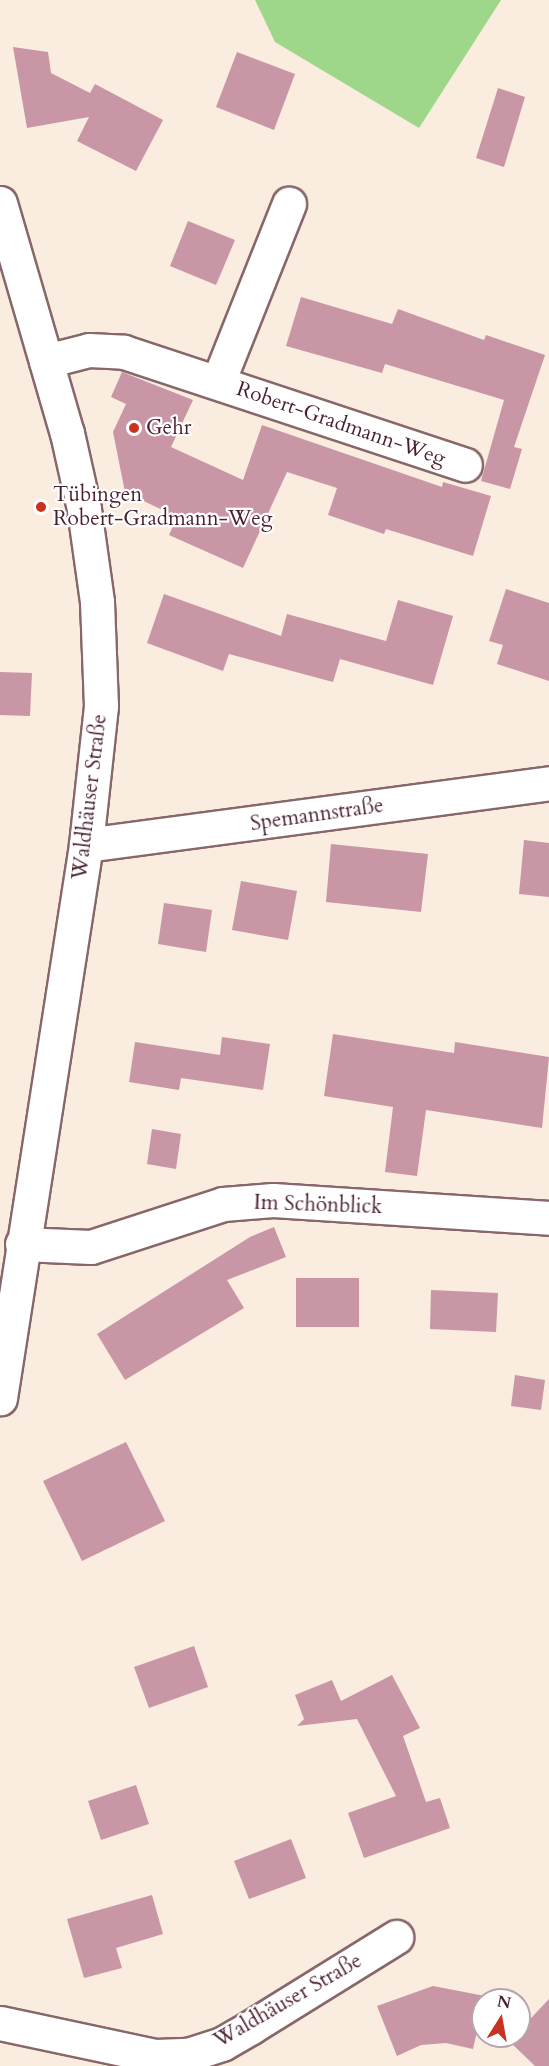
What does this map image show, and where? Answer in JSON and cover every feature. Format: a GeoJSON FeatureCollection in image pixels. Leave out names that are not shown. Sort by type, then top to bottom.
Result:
{"type":"FeatureCollection","features":[{"type":"Feature","properties":{"kind":"street","name":"Waldhäuser Straße"},"geometry":{"type":"LineString","coordinates":[[0,203],[8,261],[46,361],[84,509],[97,602],[100,706],[86,845],[22,1244],[0,1398]]}},
{"type":"Feature","properties":{"kind":"street","name":"Robert-Gradmann-Weg"},"geometry":{"type":"LineString","coordinates":[[218,382],[289,204]]}},
{"type":"Feature","properties":{"kind":"street","name":"Robert-Gradmann-Weg"},"geometry":{"type":"LineString","coordinates":[[46,361],[89,350],[124,352],[465,465]]}},
{"type":"Feature","properties":{"kind":"street","name":"Spemannstraße"},"geometry":{"type":"LineString","coordinates":[[86,845],[549,783]]}},
{"type":"Feature","properties":{"kind":"street","name":"Im Schönblick"},"geometry":{"type":"LineString","coordinates":[[22,1244],[91,1247],[223,1204],[273,1200],[549,1218]]}},
{"type":"Feature","properties":{"kind":"street","name":"Waldhäuser Straße"},"geometry":{"type":"LineString","coordinates":[[0,2023],[155,2056],[188,2055],[222,2044],[396,1937]]}},
{"type":"Feature","properties":{"kind":"green space"},"geometry":{"type":"Polygon","coordinates":[[[255,0],[501,0],[419,128],[275,42],[255,0]]]}},
{"type":"Feature","properties":{"kind":"building"},"geometry":{"type":"Polygon","coordinates":[[[13,47],[48,52],[51,73],[90,93],[95,84],[163,120],[136,171],[77,141],[89,117],[27,128],[13,47]]]}},
{"type":"Feature","properties":{"kind":"building"},"geometry":{"type":"Polygon","coordinates":[[[237,52],[295,74],[274,130],[216,107],[237,52]]]}},
{"type":"Feature","properties":{"kind":"building"},"geometry":{"type":"Polygon","coordinates":[[[498,88],[525,97],[504,167],[476,158],[498,88]]]}},
{"type":"Feature","properties":{"kind":"building"},"geometry":{"type":"Polygon","coordinates":[[[188,221],[235,240],[216,285],[170,266],[188,221]]]}},
{"type":"Feature","properties":{"kind":"building"},"geometry":{"type":"Polygon","coordinates":[[[301,297],[392,324],[398,309],[484,340],[486,335],[545,355],[514,447],[522,449],[510,489],[481,481],[504,400],[385,364],[382,373],[286,346],[301,297]]]}},
{"type":"Feature","properties":{"kind":"building"},"geometry":{"type":"Polygon","coordinates":[[[122,372],[193,400],[171,447],[243,480],[262,425],[442,487],[443,482],[491,496],[473,556],[386,529],[384,534],[328,515],[337,488],[287,472],[243,568],[169,535],[177,517],[125,492],[113,432],[126,404],[111,397],[122,372]]]}},
{"type":"Feature","properties":{"kind":"building"},"geometry":{"type":"Polygon","coordinates":[[[506,589],[549,603],[549,681],[497,664],[503,645],[489,641],[506,589]]]}},
{"type":"Feature","properties":{"kind":"building"},"geometry":{"type":"Polygon","coordinates":[[[164,594],[281,636],[287,614],[386,641],[398,600],[453,616],[433,685],[340,659],[333,682],[229,654],[223,671],[147,643],[164,594]]]}},
{"type":"Feature","properties":{"kind":"building"},"geometry":{"type":"Polygon","coordinates":[[[0,672],[32,673],[30,716],[0,715],[0,672]]]}},
{"type":"Feature","properties":{"kind":"building"},"geometry":{"type":"Polygon","coordinates":[[[524,840],[549,843],[549,897],[519,894],[524,840]]]}},
{"type":"Feature","properties":{"kind":"building"},"geometry":{"type":"Polygon","coordinates":[[[331,844],[428,854],[421,912],[326,902],[331,844]]]}},
{"type":"Feature","properties":{"kind":"building"},"geometry":{"type":"Polygon","coordinates":[[[241,881],[297,891],[288,940],[232,930],[241,881]]]}},
{"type":"Feature","properties":{"kind":"building"},"geometry":{"type":"Polygon","coordinates":[[[164,903],[212,910],[206,952],[158,944],[164,903]]]}},
{"type":"Feature","properties":{"kind":"building"},"geometry":{"type":"Polygon","coordinates":[[[333,1034],[454,1053],[455,1042],[549,1057],[542,1128],[426,1110],[417,1176],[385,1172],[393,1107],[324,1096],[333,1034]]]}},
{"type":"Feature","properties":{"kind":"building"},"geometry":{"type":"Polygon","coordinates":[[[222,1037],[270,1044],[263,1090],[181,1078],[179,1090],[129,1082],[135,1042],[220,1055],[222,1037]]]}},
{"type":"Feature","properties":{"kind":"building"},"geometry":{"type":"Polygon","coordinates":[[[152,1129],[181,1134],[176,1169],[147,1164],[152,1129]]]}},
{"type":"Feature","properties":{"kind":"building"},"geometry":{"type":"Polygon","coordinates":[[[274,1227],[286,1257],[227,1280],[244,1308],[125,1380],[97,1334],[250,1237],[274,1227]]]}},
{"type":"Feature","properties":{"kind":"building"},"geometry":{"type":"Polygon","coordinates":[[[296,1278],[359,1278],[359,1327],[296,1327],[296,1278]]]}},
{"type":"Feature","properties":{"kind":"building"},"geometry":{"type":"Polygon","coordinates":[[[431,1290],[498,1293],[496,1332],[430,1329],[431,1290]]]}},
{"type":"Feature","properties":{"kind":"building"},"geometry":{"type":"Polygon","coordinates":[[[515,1375],[545,1380],[541,1410],[511,1406],[515,1375]]]}},
{"type":"Feature","properties":{"kind":"building"},"geometry":{"type":"Polygon","coordinates":[[[126,1442],[165,1521],[82,1561],[43,1481],[126,1442]]]}},
{"type":"Feature","properties":{"kind":"building"},"geometry":{"type":"Polygon","coordinates":[[[194,1646],[208,1687],[149,1708],[134,1667],[194,1646]]]}},
{"type":"Feature","properties":{"kind":"building"},"geometry":{"type":"Polygon","coordinates":[[[392,1675],[420,1728],[403,1736],[426,1802],[440,1798],[450,1828],[364,1858],[348,1813],[396,1796],[357,1719],[297,1726],[304,1719],[295,1695],[332,1680],[341,1701],[392,1675]]]}},
{"type":"Feature","properties":{"kind":"building"},"geometry":{"type":"Polygon","coordinates":[[[136,1785],[149,1824],[101,1840],[88,1801],[136,1785]]]}},
{"type":"Feature","properties":{"kind":"building"},"geometry":{"type":"Polygon","coordinates":[[[291,1839],[306,1878],[249,1899],[234,1861],[291,1839]]]}},
{"type":"Feature","properties":{"kind":"building"},"geometry":{"type":"Polygon","coordinates":[[[152,1895],[163,1934],[116,1948],[122,1968],[84,1978],[67,1919],[152,1895]]]}},
{"type":"Feature","properties":{"kind":"building"},"geometry":{"type":"Polygon","coordinates":[[[433,1986],[471,1993],[471,2048],[473,2049],[446,2043],[421,2045],[397,2056],[377,2006],[433,1986]]]}},
{"type":"Feature","properties":{"kind":"building"},"geometry":{"type":"Polygon","coordinates":[[[549,1999],[549,2066],[535,2066],[516,2048],[531,2048],[531,2018],[549,1999]]]}},
{"type":"Feature","properties":{"kind":"place","name":"Gehr"},"geometry":{"type":"Point","coordinates":[134,428]}},
{"type":"Feature","properties":{"kind":"place","name":"Tübingen Robert-Gradmann-Weg"},"geometry":{"type":"Point","coordinates":[41,507]}}]}
